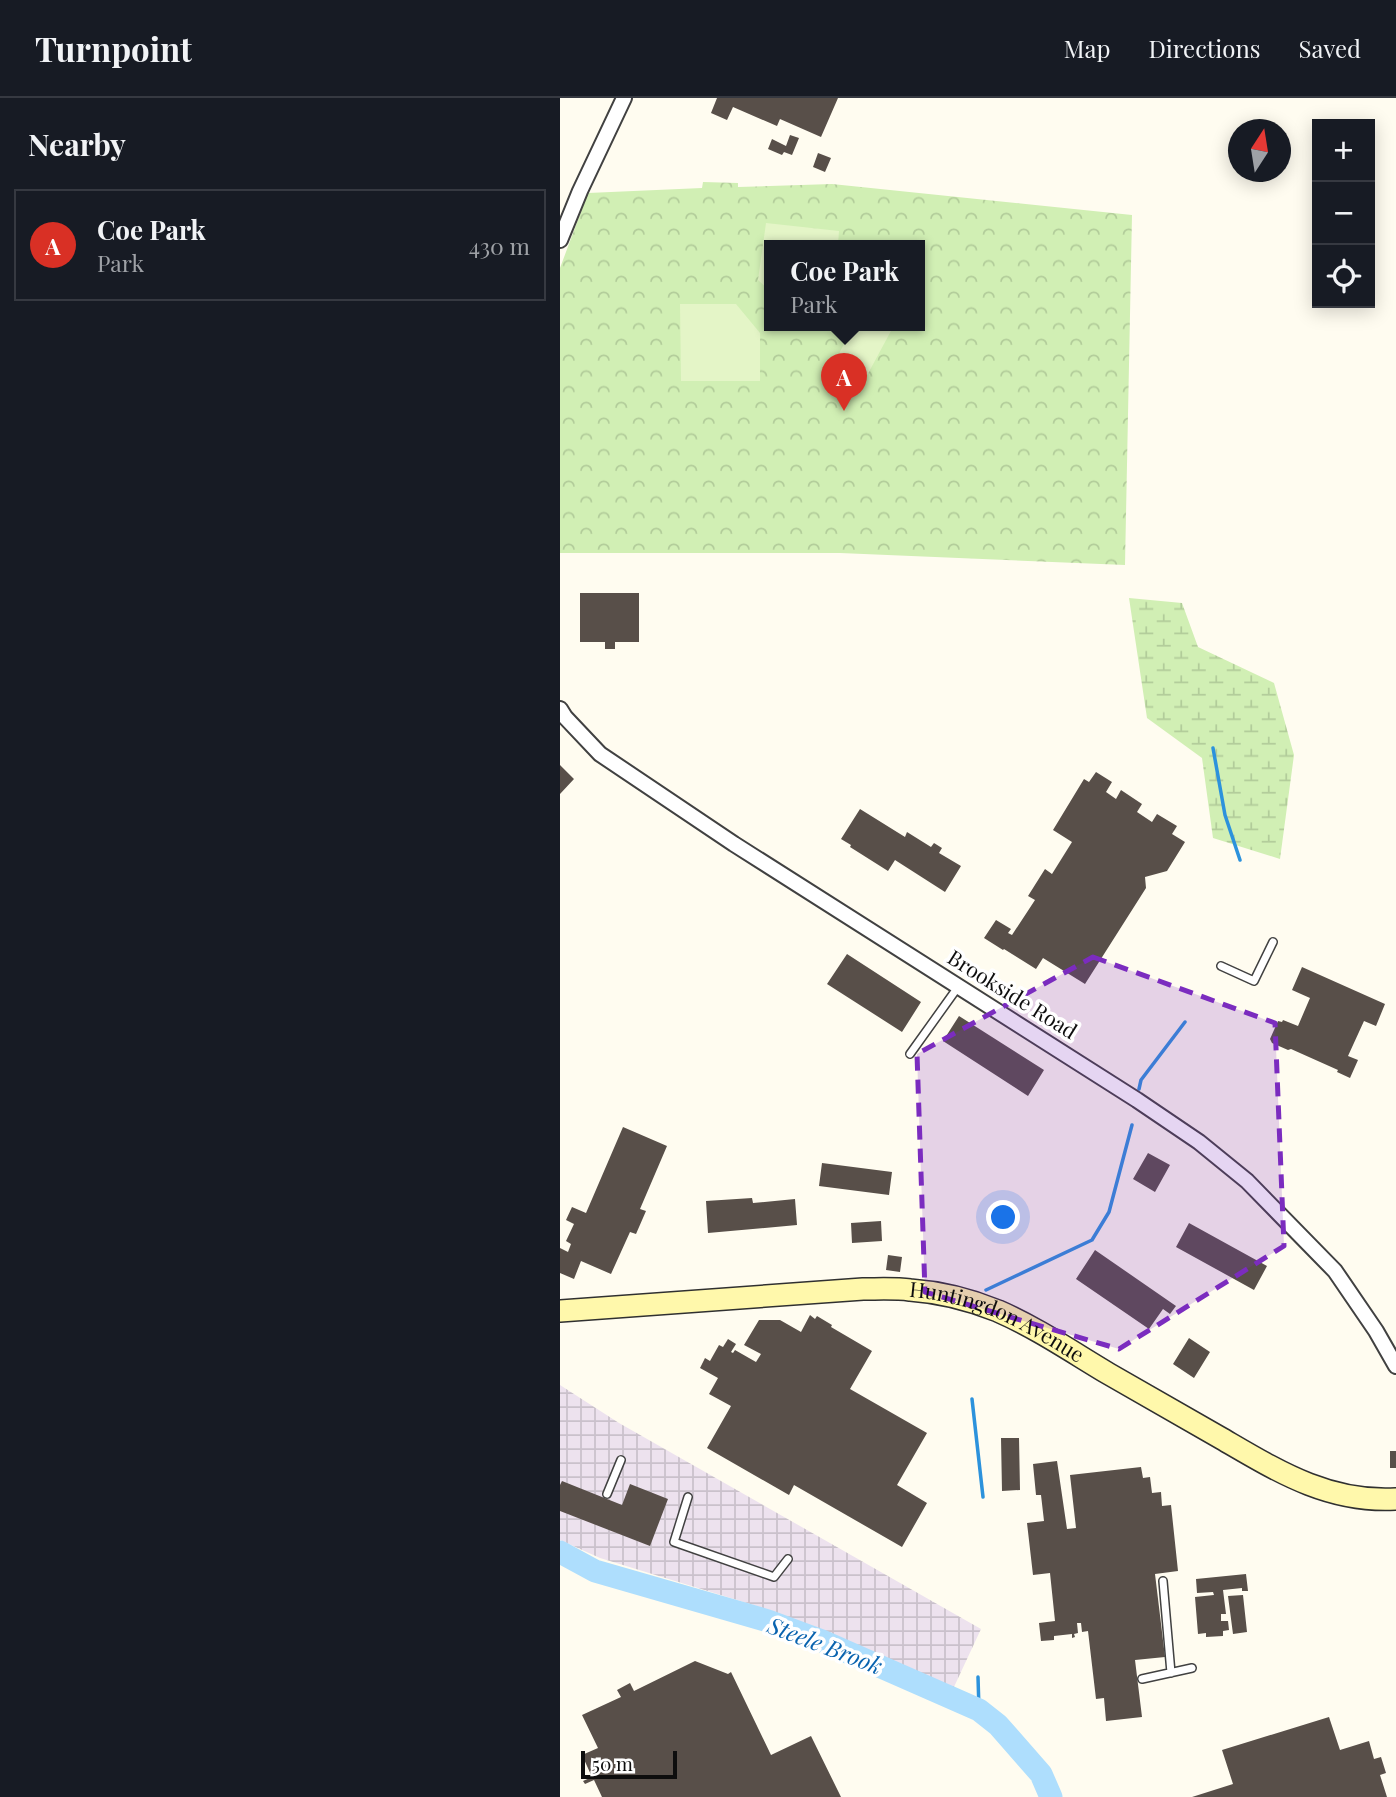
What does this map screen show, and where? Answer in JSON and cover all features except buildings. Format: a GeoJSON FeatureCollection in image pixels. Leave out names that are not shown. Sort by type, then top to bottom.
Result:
{"type":"FeatureCollection","features":[{"type":"Feature","properties":{"kind":"main road","name":"Huntingdon Avenue"},"geometry":{"type":"LineString","coordinates":[[560,1311],[863,1289],[911,1290],[959,1299],[998,1311],[1042,1334],[1282,1473],[1317,1488],[1347,1496],[1396,1499]]}},
{"type":"Feature","properties":{"kind":"street"},"geometry":{"type":"LineString","coordinates":[[560,240],[624,98]]}},
{"type":"Feature","properties":{"kind":"street","name":"Brookside Road"},"geometry":{"type":"LineString","coordinates":[[560,709],[600,754],[734,844],[1199,1142],[1247,1181],[1335,1271],[1396,1366]]}},
{"type":"Feature","properties":{"kind":"lane"},"geometry":{"type":"LineString","coordinates":[[1221,966],[1254,981],[1273,942]]}},
{"type":"Feature","properties":{"kind":"lane"},"geometry":{"type":"LineString","coordinates":[[910,1054],[958,987]]}},
{"type":"Feature","properties":{"kind":"lane"},"geometry":{"type":"LineString","coordinates":[[607,1494],[621,1460]]}},
{"type":"Feature","properties":{"kind":"lane"},"geometry":{"type":"LineString","coordinates":[[688,1497],[674,1542],[774,1577],[788,1559]]}},
{"type":"Feature","properties":{"kind":"lane"},"geometry":{"type":"LineString","coordinates":[[1163,1581],[1171,1673]]}},
{"type":"Feature","properties":{"kind":"lane"},"geometry":{"type":"LineString","coordinates":[[1142,1679],[1192,1668]]}},
{"type":"Feature","properties":{"kind":"highlighted area"},"geometry":{"type":"Polygon","coordinates":[[[1093,957],[1275,1023],[1284,1246],[1119,1349],[925,1292],[917,1054],[1093,957]]]}},
{"type":"Feature","properties":{"kind":"shaded area"},"geometry":{"type":"Polygon","coordinates":[[[560,1385],[619,1423],[981,1629],[953,1689],[760,1607],[600,1558],[560,1540],[560,1385]]]}},
{"type":"Feature","properties":{"kind":"green space"},"geometry":{"type":"Polygon","coordinates":[[[703,182],[738,183],[738,187],[832,184],[1132,215],[1125,565],[840,553],[560,553],[560,268],[588,193],[702,188],[703,182]]]}},
{"type":"Feature","properties":{"kind":"green space"},"geometry":{"type":"Polygon","coordinates":[[[766,223],[839,231],[838,240],[764,240],[764,285],[758,280],[766,223]]]}},
{"type":"Feature","properties":{"kind":"green space"},"geometry":{"type":"Polygon","coordinates":[[[680,304],[736,304],[760,333],[760,381],[681,381],[680,304]]]}},
{"type":"Feature","properties":{"kind":"green space"},"geometry":{"type":"Polygon","coordinates":[[[851,331],[891,331],[863,383],[832,367],[851,331]]]}},
{"type":"Feature","properties":{"kind":"green space"},"geometry":{"type":"Polygon","coordinates":[[[1129,598],[1182,603],[1198,647],[1274,683],[1294,755],[1280,859],[1213,838],[1202,758],[1147,718],[1129,598]]]}},
{"type":"Feature","properties":{"kind":"waterway"},"geometry":{"type":"LineString","coordinates":[[1213,748],[1225,815],[1240,860]]}},
{"type":"Feature","properties":{"kind":"waterway"},"geometry":{"type":"LineString","coordinates":[[1139,1089],[1141,1080],[1185,1022]]}},
{"type":"Feature","properties":{"kind":"waterway"},"geometry":{"type":"LineString","coordinates":[[986,1290],[1092,1240],[1109,1212],[1132,1125]]}},
{"type":"Feature","properties":{"kind":"waterway"},"geometry":{"type":"LineString","coordinates":[[972,1399],[983,1497]]}},
{"type":"Feature","properties":{"kind":"waterway","name":"Steele Brook"},"geometry":{"type":"LineString","coordinates":[[560,1552],[595,1571],[768,1621],[822,1641],[979,1710],[998,1725],[1041,1774],[1051,1797]]}},
{"type":"Feature","properties":{"kind":"waterway"},"geometry":{"type":"LineString","coordinates":[[978,1677],[979,1710]]}},
{"type":"Feature","properties":{"kind":"place","name":"Coe Park"},"geometry":{"type":"Point","coordinates":[844,411]}}]}
